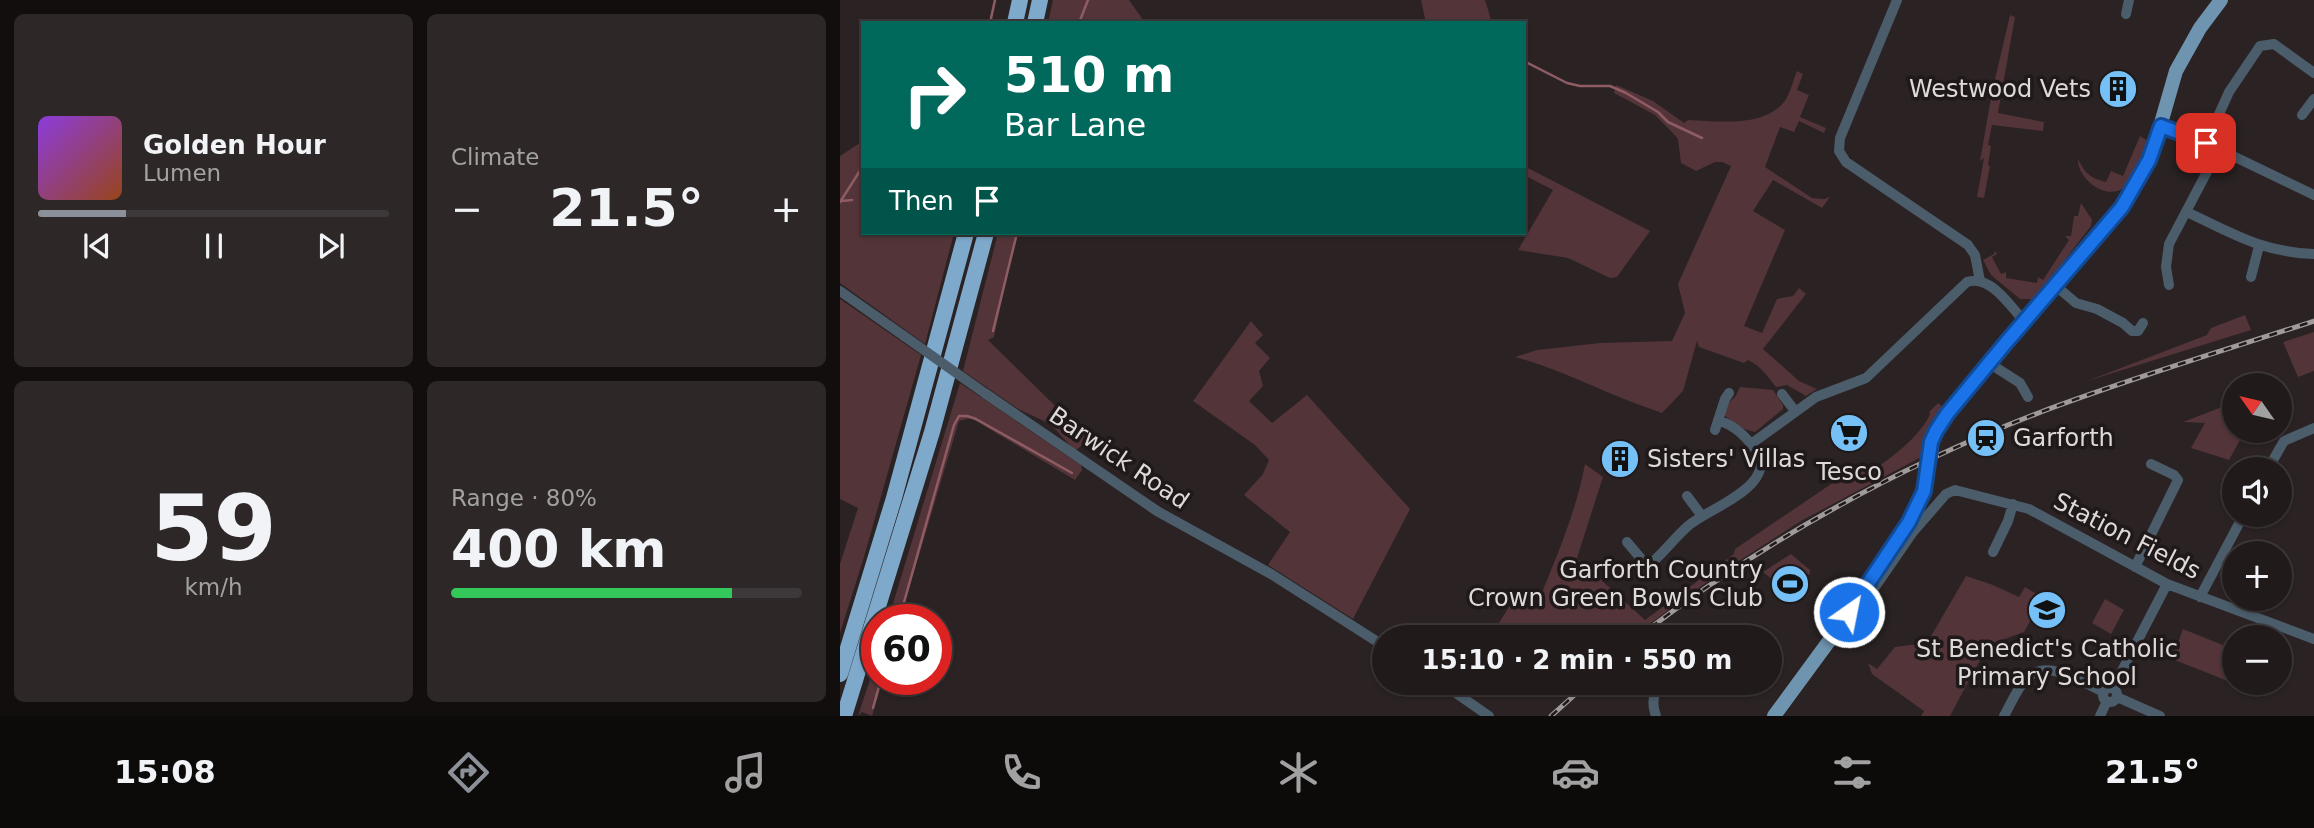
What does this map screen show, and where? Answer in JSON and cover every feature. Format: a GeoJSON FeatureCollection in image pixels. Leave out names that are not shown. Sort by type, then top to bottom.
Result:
{"type":"FeatureCollection","features":[{"type":"Feature","properties":{"kind":"highway"},"geometry":{"type":"LineString","coordinates":[[1015,21],[1020,0]]}},
{"type":"Feature","properties":{"kind":"highway"},"geometry":{"type":"LineString","coordinates":[[1035,21],[1040,0]]}},
{"type":"Feature","properties":{"kind":"highway"},"geometry":{"type":"LineString","coordinates":[[840,674],[894,498],[965,235]]}},
{"type":"Feature","properties":{"kind":"highway"},"geometry":{"type":"LineString","coordinates":[[844,716],[932,432],[985,235]]}},
{"type":"Feature","properties":{"kind":"main road"},"geometry":{"type":"LineString","coordinates":[[1776,715],[1909,522],[1926,485],[1931,442],[1947,414],[2125,203],[2149,160],[2176,71],[2194,38],[2221,0]]}},
{"type":"Feature","properties":{"kind":"street"},"geometry":{"type":"LineString","coordinates":[[1897,0],[1840,138],[1839,151],[1846,162],[1968,245],[1975,255],[1980,281]]}},
{"type":"Feature","properties":{"kind":"street"},"geometry":{"type":"LineString","coordinates":[[2126,14],[2129,0]]}},
{"type":"Feature","properties":{"kind":"street"},"geometry":{"type":"LineString","coordinates":[[2206,143],[2229,92],[2260,46],[2274,44],[2314,73]]}},
{"type":"Feature","properties":{"kind":"street"},"geometry":{"type":"LineString","coordinates":[[2302,115],[2314,99]]}},
{"type":"Feature","properties":{"kind":"street"},"geometry":{"type":"LineString","coordinates":[[2161,126],[2206,143],[2314,195]]}},
{"type":"Feature","properties":{"kind":"street"},"geometry":{"type":"LineString","coordinates":[[2169,285],[2166,267],[2168,250],[2219,149]]}},
{"type":"Feature","properties":{"kind":"street"},"geometry":{"type":"LineString","coordinates":[[2187,212],[2259,246],[2314,254]]}},
{"type":"Feature","properties":{"kind":"street"},"geometry":{"type":"LineString","coordinates":[[2252,277],[2259,246]]}},
{"type":"Feature","properties":{"kind":"street"},"geometry":{"type":"LineString","coordinates":[[1751,444],[1822,394],[1866,378],[1963,286],[1972,281],[1989,284],[2024,321]]}},
{"type":"Feature","properties":{"kind":"street"},"geometry":{"type":"LineString","coordinates":[[2056,286],[2076,303],[2097,309],[2126,324],[2132,331],[2138,331],[2143,323]]}},
{"type":"Feature","properties":{"kind":"street","name":"Barwick Road"},"geometry":{"type":"LineString","coordinates":[[840,291],[1155,510],[1271,574],[1372,638]]}},
{"type":"Feature","properties":{"kind":"street"},"geometry":{"type":"LineString","coordinates":[[1989,363],[2020,383],[2027,397]]}},
{"type":"Feature","properties":{"kind":"street"},"geometry":{"type":"LineString","coordinates":[[1627,542],[1645,569],[1657,561],[1689,524],[1741,493],[1754,482],[1759,472],[1757,450],[1733,426],[1716,425],[1729,393]]}},
{"type":"Feature","properties":{"kind":"street"},"geometry":{"type":"LineString","coordinates":[[1782,394],[1795,411]]}},
{"type":"Feature","properties":{"kind":"street"},"geometry":{"type":"LineString","coordinates":[[2275,457],[2284,441],[2314,428]]}},
{"type":"Feature","properties":{"kind":"street"},"geometry":{"type":"LineString","coordinates":[[2135,567],[2178,480],[2174,475],[2151,464]]}},
{"type":"Feature","properties":{"kind":"street","name":"Station Fields"},"geometry":{"type":"LineString","coordinates":[[1849,612],[1873,590],[1913,532],[1942,498],[1952,490],[1959,490],[2037,513],[2168,584],[2314,639]]}},
{"type":"Feature","properties":{"kind":"street"},"geometry":{"type":"LineString","coordinates":[[1687,496],[1702,516]]}},
{"type":"Feature","properties":{"kind":"street"},"geometry":{"type":"LineString","coordinates":[[1993,552],[2013,504]]}},
{"type":"Feature","properties":{"kind":"street"},"geometry":{"type":"LineString","coordinates":[[2200,597],[2237,527]]}},
{"type":"Feature","properties":{"kind":"street"},"geometry":{"type":"LineString","coordinates":[[2100,716],[2168,584]]}},
{"type":"Feature","properties":{"kind":"street"},"geometry":{"type":"LineString","coordinates":[[2004,716],[2026,679],[2042,670],[2056,671],[2160,716]]}},
{"type":"Feature","properties":{"kind":"street"},"geometry":{"type":"LineString","coordinates":[[1459,695],[1489,716]]}},
{"type":"Feature","properties":{"kind":"shaded area"},"geometry":{"type":"Polygon","coordinates":[[[1053,0],[1129,0],[1143,20],[1142,21],[1048,21],[1053,0]]]}},
{"type":"Feature","properties":{"kind":"shaded area"},"geometry":{"type":"Polygon","coordinates":[[[1421,0],[1485,0],[1491,21],[1426,21],[1421,0]]]}},
{"type":"Feature","properties":{"kind":"shaded area"},"geometry":{"type":"Polygon","coordinates":[[[2010,15],[2015,17],[1998,113],[2044,122],[2043,131],[1992,125],[1988,145],[1991,146],[1990,166],[1984,198],[1977,197],[1984,158],[1980,161],[1992,92],[2010,15]]]}},
{"type":"Feature","properties":{"kind":"shaded area"},"geometry":{"type":"Polygon","coordinates":[[[1797,71],[1803,74],[1797,90],[1809,95],[1800,117],[1826,128],[1824,133],[1799,121],[1794,132],[1780,127],[1765,167],[1812,198],[1830,197],[1822,208],[1773,180],[1753,211],[1785,230],[1744,326],[1762,333],[1777,299],[1793,296],[1799,288],[1806,294],[1763,349],[1799,381],[1817,389],[1806,396],[1787,385],[1776,387],[1753,362],[1748,360],[1744,363],[1699,347],[1697,341],[1683,391],[1662,413],[1515,357],[1537,350],[1600,343],[1672,341],[1685,313],[1678,284],[1731,166],[1715,162],[1696,171],[1681,163],[1678,139],[1655,115],[1614,93],[1616,85],[1653,101],[1684,123],[1688,120],[1739,121],[1764,116],[1775,110],[1786,99],[1797,71]]]}},
{"type":"Feature","properties":{"kind":"shaded area"},"geometry":{"type":"Polygon","coordinates":[[[2140,136],[2148,141],[2136,171],[2126,186],[2111,192],[2088,181],[2079,167],[2078,159],[2092,177],[2106,182],[2111,171],[2123,176],[2140,136]]]}},
{"type":"Feature","properties":{"kind":"shaded area"},"geometry":{"type":"Polygon","coordinates":[[[861,142],[861,235],[953,235],[925,344],[840,283],[840,156],[861,142]]]}},
{"type":"Feature","properties":{"kind":"shaded area"},"geometry":{"type":"Polygon","coordinates":[[[1526,167],[1650,231],[1617,277],[1610,278],[1568,258],[1518,250],[1553,190],[1526,176],[1526,167]]]}},
{"type":"Feature","properties":{"kind":"shaded area"},"geometry":{"type":"Polygon","coordinates":[[[2081,203],[2092,220],[2091,226],[2058,272],[2032,299],[2020,299],[1991,275],[1983,260],[1995,251],[1997,254],[1992,257],[2001,274],[2006,272],[2006,278],[2037,283],[2038,277],[2043,280],[2069,240],[2065,236],[2071,236],[2074,216],[2078,216],[2081,203]]]}},
{"type":"Feature","properties":{"kind":"shaded area"},"geometry":{"type":"Polygon","coordinates":[[[997,235],[1016,235],[994,337],[988,340],[1089,439],[1075,451],[1044,421],[1020,410],[963,371],[997,235]]]}},
{"type":"Feature","properties":{"kind":"shaded area"},"geometry":{"type":"Polygon","coordinates":[[[840,299],[921,355],[840,633],[840,564],[858,508],[840,499],[840,299]]]}},
{"type":"Feature","properties":{"kind":"shaded area"},"geometry":{"type":"Polygon","coordinates":[[[2245,315],[2251,330],[2087,381],[2207,335],[2211,328],[2245,315]]]}},
{"type":"Feature","properties":{"kind":"shaded area"},"geometry":{"type":"Polygon","coordinates":[[[1251,321],[1263,335],[1255,343],[1270,358],[1259,371],[1263,386],[1249,401],[1272,423],[1307,395],[1410,509],[1353,619],[1268,565],[1290,532],[1244,495],[1263,474],[1269,460],[1255,445],[1193,401],[1251,321]]]}},
{"type":"Feature","properties":{"kind":"shaded area"},"geometry":{"type":"Polygon","coordinates":[[[2314,332],[2314,371],[2298,377],[2283,342],[2314,332]]]}},
{"type":"Feature","properties":{"kind":"shaded area"},"geometry":{"type":"Polygon","coordinates":[[[960,383],[1081,465],[1082,470],[1075,480],[971,418],[959,421],[904,604],[893,604],[960,383]]]}},
{"type":"Feature","properties":{"kind":"shaded area"},"geometry":{"type":"Polygon","coordinates":[[[1740,387],[1773,390],[1783,409],[1755,432],[1744,429],[1725,416],[1725,406],[1735,397],[1740,387]]]}},
{"type":"Feature","properties":{"kind":"shaded area"},"geometry":{"type":"Polygon","coordinates":[[[1938,403],[1944,408],[1923,456],[1801,521],[1711,579],[1648,625],[1498,625],[1518,593],[1539,600],[1571,516],[1585,464],[1603,477],[1577,558],[1645,620],[1734,554],[1735,549],[1843,476],[1846,480],[1861,466],[1868,473],[1885,462],[1920,431],[1929,412],[1938,403]]]}},
{"type":"Feature","properties":{"kind":"shaded area"},"geometry":{"type":"Polygon","coordinates":[[[2222,407],[2222,443],[2238,443],[2231,457],[2222,458],[2191,448],[2205,423],[2183,422],[2222,407]]]}},
{"type":"Feature","properties":{"kind":"shaded area","name":"Garforth Country Crown Green Bowls Club"},"geometry":{"type":"Polygon","coordinates":[[[1791,554],[1810,570],[1792,595],[1763,572],[1791,554]]]}},
{"type":"Feature","properties":{"kind":"shaded area"},"geometry":{"type":"Polygon","coordinates":[[[1966,576],[2019,597],[2025,587],[2043,598],[2024,632],[1988,645],[1950,716],[1921,716],[1924,711],[1872,674],[1868,663],[1877,669],[1895,647],[1927,643],[1966,576]]]}},
{"type":"Feature","properties":{"kind":"shaded area"},"geometry":{"type":"Polygon","coordinates":[[[2105,599],[2124,610],[2111,634],[2092,623],[2105,599]]]}},
{"type":"Feature","properties":{"kind":"shaded area"},"geometry":{"type":"Polygon","coordinates":[[[2183,629],[2222,645],[2222,679],[2172,659],[2183,629]]]}},
{"type":"Feature","properties":{"kind":"shaded area"},"geometry":{"type":"Polygon","coordinates":[[[865,695],[878,695],[872,716],[862,712],[858,716],[865,695]]]}},
{"type":"Feature","properties":{"kind":"waterway"},"geometry":{"type":"LineString","coordinates":[[990,21],[995,0]]}},
{"type":"Feature","properties":{"kind":"waterway"},"geometry":{"type":"LineString","coordinates":[[1080,21],[1088,0]]}},
{"type":"Feature","properties":{"kind":"waterway"},"geometry":{"type":"LineString","coordinates":[[1526,62],[1567,83],[1610,86],[1658,112],[1668,122],[1702,138]]}},
{"type":"Feature","properties":{"kind":"waterway"},"geometry":{"type":"LineString","coordinates":[[840,202],[861,169]]}},
{"type":"Feature","properties":{"kind":"waterway"},"geometry":{"type":"LineString","coordinates":[[841,201],[852,200]]}},
{"type":"Feature","properties":{"kind":"waterway"},"geometry":{"type":"LineString","coordinates":[[993,331],[1017,235]]}},
{"type":"Feature","properties":{"kind":"waterway"},"geometry":{"type":"LineString","coordinates":[[904,604],[954,425],[959,416],[976,419],[1072,473]]}},
{"type":"Feature","properties":{"kind":"waterway"},"geometry":{"type":"LineString","coordinates":[[873,708],[877,695]]}},
{"type":"Feature","properties":{"kind":"railway"},"geometry":{"type":"LineString","coordinates":[[1655,625],[1782,539],[1935,457],[2041,412],[2314,321]]}},
{"type":"Feature","properties":{"kind":"railway"},"geometry":{"type":"LineString","coordinates":[[1551,716],[1574,695]]}},
{"type":"Feature","properties":{"kind":"place","name":"Westwood Vets"},"geometry":{"type":"Point","coordinates":[2118,89]}},
{"type":"Feature","properties":{"kind":"place","name":"Tesco"},"geometry":{"type":"Point","coordinates":[1849,433]}},
{"type":"Feature","properties":{"kind":"place","name":"Garforth"},"geometry":{"type":"Point","coordinates":[1986,438]}},
{"type":"Feature","properties":{"kind":"place","name":"Sisters' Villas"},"geometry":{"type":"Point","coordinates":[1620,459]}},
{"type":"Feature","properties":{"kind":"place","name":"Garforth Country Crown Green Bowls Club"},"geometry":{"type":"Point","coordinates":[1790,584]}},
{"type":"Feature","properties":{"kind":"place","name":"St Benedict's Catholic Primary School"},"geometry":{"type":"Point","coordinates":[2047,610]}},
{"type":"Feature","properties":{"kind":"route"},"geometry":{"type":"LineString","coordinates":[[1849,612],[1909,522],[1924,491],[1929,451],[1936,431],[2004,345],[2122,207],[2149,160],[2161,126],[2206,143]]}}]}
